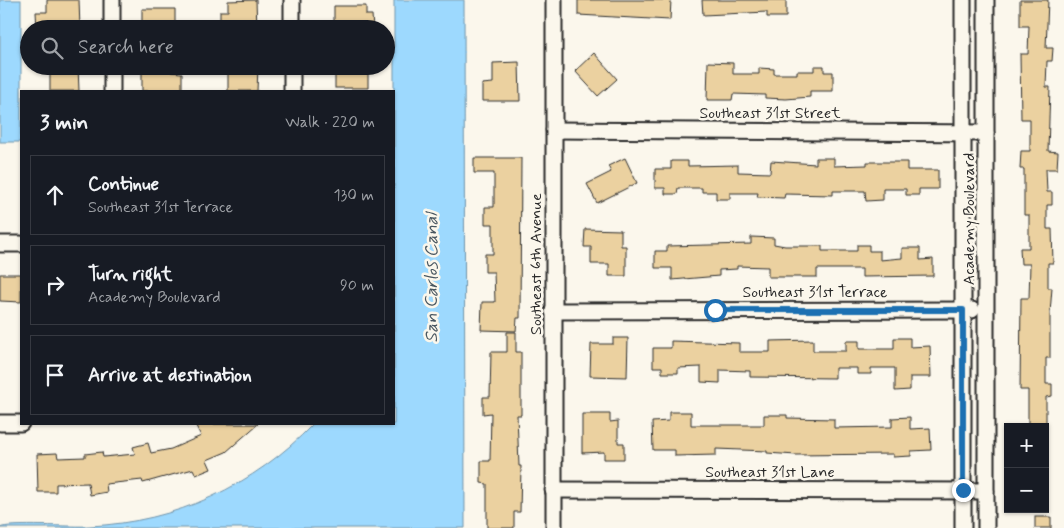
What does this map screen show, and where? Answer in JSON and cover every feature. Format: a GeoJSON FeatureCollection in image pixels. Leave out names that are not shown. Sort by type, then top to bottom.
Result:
{"type":"FeatureCollection","features":[{"type":"Feature","properties":{"kind":"street"},"geometry":{"type":"LineString","coordinates":[[112,0],[112,20]]}},
{"type":"Feature","properties":{"kind":"street"},"geometry":{"type":"LineString","coordinates":[[292,0],[292,20]]}},
{"type":"Feature","properties":{"kind":"street","name":"Southeast 6th Avenue"},"geometry":{"type":"LineString","coordinates":[[554,0],[554,528]]}},
{"type":"Feature","properties":{"kind":"street","name":"Academy Boulevard"},"geometry":{"type":"LineString","coordinates":[[963,0],[963,528]]}},
{"type":"Feature","properties":{"kind":"street","name":"Academy Boulevard"},"geometry":{"type":"LineString","coordinates":[[986,0],[986,528]]}},
{"type":"Feature","properties":{"kind":"street"},"geometry":{"type":"LineString","coordinates":[[112,75],[112,90]]}},
{"type":"Feature","properties":{"kind":"street"},"geometry":{"type":"LineString","coordinates":[[292,75],[292,90]]}},
{"type":"Feature","properties":{"kind":"street","name":"Southeast 31st Street"},"geometry":{"type":"LineString","coordinates":[[554,130],[986,132]]}},
{"type":"Feature","properties":{"kind":"street"},"geometry":{"type":"LineString","coordinates":[[0,244],[20,244]]}},
{"type":"Feature","properties":{"kind":"street","name":"Southeast 31st Terrace"},"geometry":{"type":"LineString","coordinates":[[554,311],[986,310]]}},
{"type":"Feature","properties":{"kind":"street"},"geometry":{"type":"LineString","coordinates":[[0,422],[20,423]]}},
{"type":"Feature","properties":{"kind":"street","name":"Southeast 31st Lane"},"geometry":{"type":"LineString","coordinates":[[554,490],[986,491]]}},
{"type":"Feature","properties":{"kind":"water"},"geometry":{"type":"Polygon","coordinates":[[[0,0],[21,0],[20,142],[0,142],[0,0]]]}},
{"type":"Feature","properties":{"kind":"water","name":"San Carlos Canal"},"geometry":{"type":"Polygon","coordinates":[[[394,0],[464,0],[465,528],[0,528],[28,525],[90,526],[122,523],[153,517],[212,497],[239,482],[265,466],[312,425],[395,425],[394,0]]]}},
{"type":"Feature","properties":{"kind":"building"},"geometry":{"type":"Polygon","coordinates":[[[47,0],[79,0],[80,20],[36,20],[36,12],[47,12],[47,0]]]}},
{"type":"Feature","properties":{"kind":"building"},"geometry":{"type":"Polygon","coordinates":[[[256,0],[257,20],[220,20],[220,11],[228,11],[228,1],[256,0]]]}},
{"type":"Feature","properties":{"kind":"building"},"geometry":{"type":"Polygon","coordinates":[[[578,0],[671,0],[670,20],[578,15],[578,0]]]}},
{"type":"Feature","properties":{"kind":"building"},"geometry":{"type":"Polygon","coordinates":[[[702,0],[786,0],[786,17],[767,17],[767,12],[703,15],[702,0]]]}},
{"type":"Feature","properties":{"kind":"building"},"geometry":{"type":"Polygon","coordinates":[[[1020,0],[1048,0],[1046,48],[1053,48],[1052,61],[1047,61],[1046,87],[1050,87],[1048,151],[1058,152],[1057,169],[1046,169],[1047,192],[1052,192],[1052,205],[1047,205],[1047,229],[1052,229],[1053,263],[1048,263],[1048,288],[1052,288],[1050,358],[1046,358],[1046,384],[1052,384],[1052,396],[1046,397],[1046,423],[1028,423],[1028,390],[1020,390],[1021,298],[1029,298],[1030,264],[1021,264],[1020,248],[1029,248],[1029,215],[1024,215],[1024,169],[1020,169],[1021,151],[1030,151],[1030,119],[1021,119],[1020,54],[1028,54],[1029,26],[1020,26],[1020,0]]]}},
{"type":"Feature","properties":{"kind":"building"},"geometry":{"type":"Polygon","coordinates":[[[334,6],[366,6],[366,15],[372,15],[372,20],[334,20],[334,6]]]}},
{"type":"Feature","properties":{"kind":"building"},"geometry":{"type":"Polygon","coordinates":[[[142,9],[175,9],[175,20],[142,20],[142,9]]]}},
{"type":"Feature","properties":{"kind":"building"},"geometry":{"type":"Polygon","coordinates":[[[594,53],[617,79],[598,96],[575,71],[594,53]]]}},
{"type":"Feature","properties":{"kind":"building"},"geometry":{"type":"Polygon","coordinates":[[[519,62],[520,101],[482,101],[482,84],[493,83],[493,63],[519,62]]]}},
{"type":"Feature","properties":{"kind":"building"},"geometry":{"type":"Polygon","coordinates":[[[708,62],[733,63],[733,74],[759,74],[759,68],[774,69],[774,74],[797,74],[797,71],[814,71],[814,66],[824,66],[824,72],[833,72],[833,91],[810,91],[810,97],[786,99],[765,98],[765,95],[733,94],[732,100],[707,100],[708,62]]]}},
{"type":"Feature","properties":{"kind":"building"},"geometry":{"type":"Polygon","coordinates":[[[50,75],[78,75],[79,90],[50,90],[50,75]]]}},
{"type":"Feature","properties":{"kind":"building"},"geometry":{"type":"Polygon","coordinates":[[[142,75],[182,75],[182,90],[142,90],[142,75]]]}},
{"type":"Feature","properties":{"kind":"building"},"geometry":{"type":"Polygon","coordinates":[[[228,75],[258,75],[257,90],[228,90],[228,75]]]}},
{"type":"Feature","properties":{"kind":"building"},"geometry":{"type":"Polygon","coordinates":[[[335,75],[368,75],[368,88],[335,88],[335,75]]]}},
{"type":"Feature","properties":{"kind":"building"},"geometry":{"type":"Polygon","coordinates":[[[474,158],[521,158],[520,318],[517,318],[516,331],[481,330],[482,302],[495,302],[494,272],[485,272],[485,254],[493,254],[493,224],[485,224],[485,207],[494,207],[494,173],[474,173],[474,158]]]}},
{"type":"Feature","properties":{"kind":"building"},"geometry":{"type":"Polygon","coordinates":[[[625,158],[637,183],[597,203],[587,184],[611,172],[608,166],[625,158]]]}},
{"type":"Feature","properties":{"kind":"building"},"geometry":{"type":"Polygon","coordinates":[[[816,158],[834,158],[834,166],[867,165],[867,162],[907,162],[907,170],[938,170],[938,189],[919,189],[919,195],[906,195],[906,189],[883,189],[883,200],[866,201],[865,191],[833,191],[833,195],[785,194],[784,198],[757,197],[758,193],[730,193],[730,199],[716,199],[716,192],[702,192],[702,188],[678,188],[677,194],[665,194],[665,188],[655,188],[655,169],[671,169],[671,161],[688,161],[688,166],[738,165],[738,172],[770,173],[771,161],[816,164],[816,158]]]}},
{"type":"Feature","properties":{"kind":"building"},"geometry":{"type":"Polygon","coordinates":[[[585,229],[621,230],[621,246],[626,246],[626,276],[609,276],[609,264],[591,264],[591,247],[584,247],[585,229]]]}},
{"type":"Feature","properties":{"kind":"building"},"geometry":{"type":"Polygon","coordinates":[[[751,237],[774,238],[774,244],[785,246],[822,246],[822,251],[857,251],[857,245],[869,245],[869,251],[880,251],[880,260],[902,258],[902,248],[920,248],[920,260],[933,259],[933,276],[862,277],[862,269],[817,269],[817,277],[768,277],[768,267],[737,266],[737,269],[719,270],[719,276],[672,280],[672,268],[655,268],[655,251],[667,251],[667,246],[751,244],[751,237]]]}},
{"type":"Feature","properties":{"kind":"building"},"geometry":{"type":"Polygon","coordinates":[[[0,274],[20,274],[20,302],[0,301],[0,274]]]}},
{"type":"Feature","properties":{"kind":"building"},"geometry":{"type":"Polygon","coordinates":[[[507,332],[516,332],[516,352],[521,352],[521,415],[517,415],[519,466],[521,466],[520,512],[514,512],[514,528],[487,528],[487,484],[481,483],[481,461],[490,461],[491,413],[483,414],[483,397],[490,397],[491,352],[507,352],[507,332]]]}},
{"type":"Feature","properties":{"kind":"building"},"geometry":{"type":"Polygon","coordinates":[[[613,338],[628,338],[627,377],[590,376],[591,344],[613,344],[613,338]]]}},
{"type":"Feature","properties":{"kind":"building"},"geometry":{"type":"Polygon","coordinates":[[[894,338],[910,338],[910,347],[930,346],[931,377],[910,377],[910,390],[895,391],[895,368],[871,368],[871,374],[857,374],[857,368],[835,368],[835,378],[750,377],[750,371],[720,370],[720,383],[701,382],[701,367],[678,368],[678,373],[662,373],[662,367],[653,367],[653,348],[671,348],[671,341],[739,343],[739,352],[770,352],[770,341],[813,340],[813,351],[846,351],[846,341],[859,341],[859,349],[894,349],[894,338]]]}},
{"type":"Feature","properties":{"kind":"building"},"geometry":{"type":"Polygon","coordinates":[[[669,412],[691,412],[691,425],[764,425],[764,415],[787,415],[787,418],[834,419],[834,428],[892,427],[892,418],[910,417],[910,429],[930,428],[931,450],[911,451],[911,456],[893,457],[893,454],[796,455],[767,453],[767,451],[716,449],[716,455],[675,456],[675,450],[653,450],[652,422],[669,421],[669,412]]]}},
{"type":"Feature","properties":{"kind":"building"},"geometry":{"type":"Polygon","coordinates":[[[582,414],[610,414],[610,422],[618,421],[618,443],[624,443],[624,459],[604,459],[604,452],[582,453],[582,414]]]}},
{"type":"Feature","properties":{"kind":"building"},"geometry":{"type":"Polygon","coordinates":[[[196,425],[257,425],[226,452],[207,460],[211,469],[196,475],[193,469],[143,483],[142,480],[106,484],[107,492],[90,495],[88,483],[56,484],[56,492],[38,492],[37,454],[57,453],[58,458],[85,457],[85,454],[102,452],[103,457],[135,454],[133,447],[148,443],[151,453],[171,449],[201,436],[196,425]]]}},
{"type":"Feature","properties":{"kind":"building"},"geometry":{"type":"Polygon","coordinates":[[[1035,517],[1051,517],[1051,528],[1035,528],[1035,517]]]}},
{"type":"Feature","properties":{"kind":"route"},"geometry":{"type":"LineString","coordinates":[[715,310],[963,310],[963,490]]}}]}
